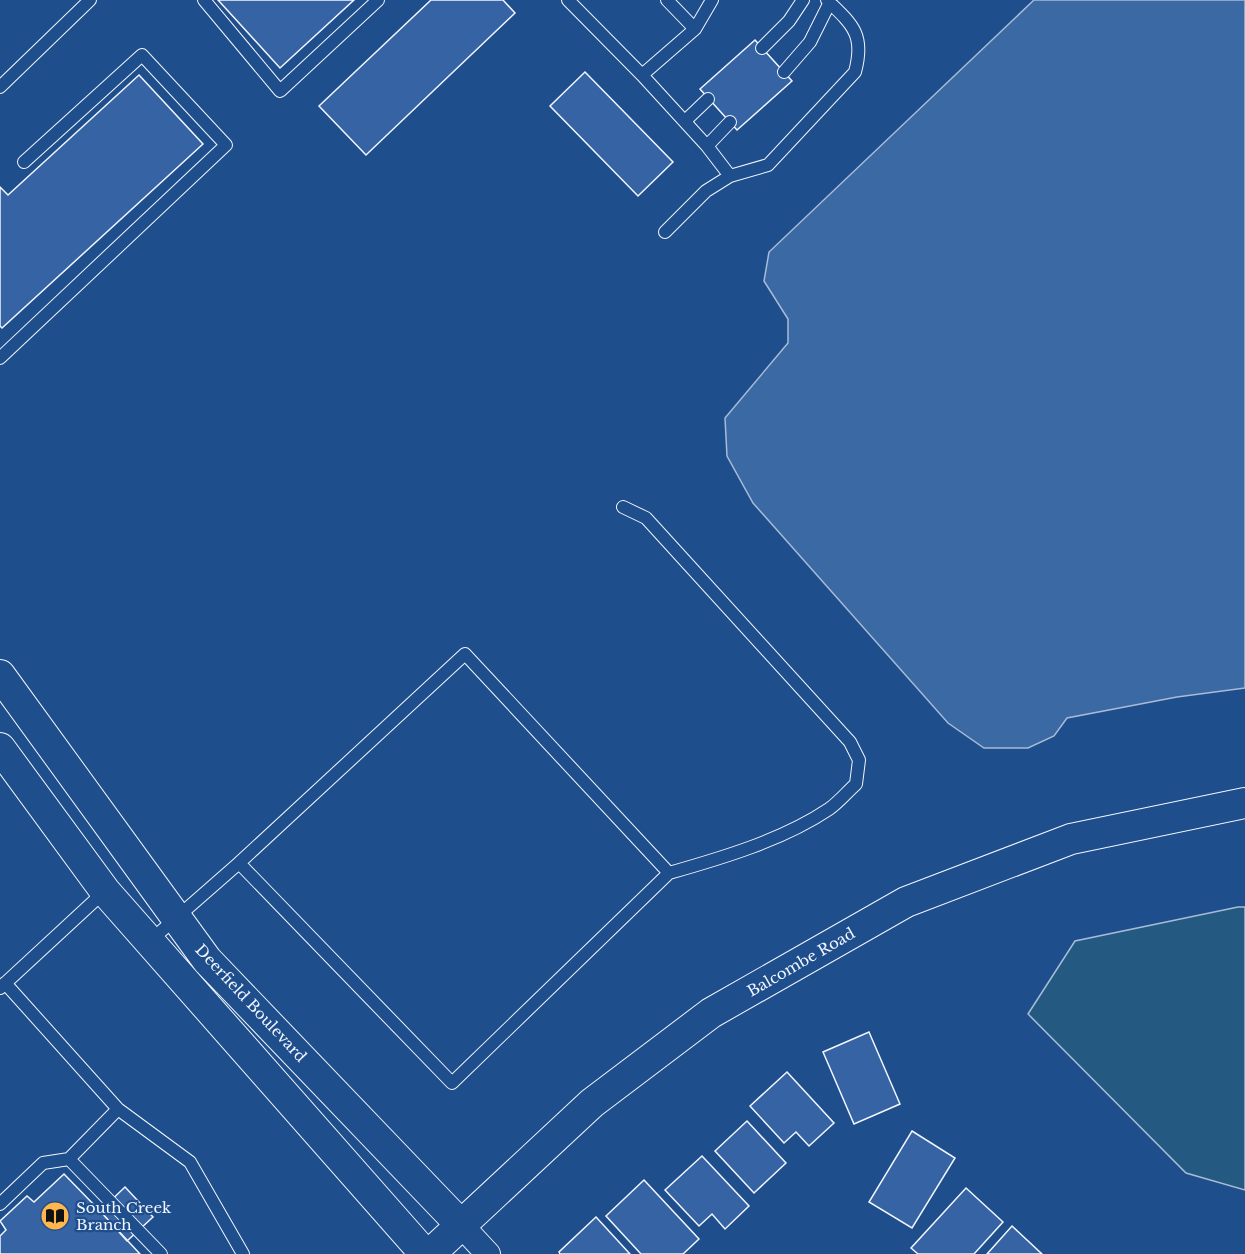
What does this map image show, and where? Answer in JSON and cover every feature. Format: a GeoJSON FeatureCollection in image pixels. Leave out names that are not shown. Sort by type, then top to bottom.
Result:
{"type":"FeatureCollection","features":[{"type":"Feature","properties":{"kind":"street","name":"Deerfield Boulevard"},"geometry":{"type":"LineString","coordinates":[[0,675],[207,960],[461,1225]]}},
{"type":"Feature","properties":{"kind":"street"},"geometry":{"type":"LineString","coordinates":[[0,748],[105,891],[425,1254]]}},
{"type":"Feature","properties":{"kind":"street","name":"Balcombe Road"},"geometry":{"type":"LineString","coordinates":[[430,1254],[592,1103],[711,1013],[906,902],[1071,839],[1245,803]]}},
{"type":"Feature","properties":{"kind":"street"},"geometry":{"type":"LineString","coordinates":[[461,1225],[488,1254]]}},
{"type":"Feature","properties":{"kind":"lane"},"geometry":{"type":"LineString","coordinates":[[0,87],[90,0]]}},
{"type":"Feature","properties":{"kind":"lane"},"geometry":{"type":"LineString","coordinates":[[204,0],[280,91],[378,0]]}},
{"type":"Feature","properties":{"kind":"lane"},"geometry":{"type":"LineString","coordinates":[[568,0],[685,121],[730,176]]}},
{"type":"Feature","properties":{"kind":"lane"},"geometry":{"type":"LineString","coordinates":[[667,0],[695,29]]}},
{"type":"Feature","properties":{"kind":"lane"},"geometry":{"type":"LineString","coordinates":[[642,75],[695,29],[712,0]]}},
{"type":"Feature","properties":{"kind":"lane"},"geometry":{"type":"LineString","coordinates":[[762,48],[789,21],[803,0]]}},
{"type":"Feature","properties":{"kind":"lane"},"geometry":{"type":"LineString","coordinates":[[665,231],[706,191],[730,176],[768,165],[855,72],[859,56],[858,36],[852,25],[829,1],[810,42],[784,72]]}},
{"type":"Feature","properties":{"kind":"lane"},"geometry":{"type":"LineString","coordinates":[[0,358],[226,145],[142,55],[24,162]]}},
{"type":"Feature","properties":{"kind":"lane"},"geometry":{"type":"LineString","coordinates":[[685,121],[708,99]]}},
{"type":"Feature","properties":{"kind":"lane"},"geometry":{"type":"LineString","coordinates":[[707,146],[730,122]]}},
{"type":"Feature","properties":{"kind":"lane"},"geometry":{"type":"LineString","coordinates":[[239,863],[452,1083],[669,873],[708,862],[789,831],[830,808],[856,784],[859,760],[850,742],[646,518],[622,507]]}},
{"type":"Feature","properties":{"kind":"lane"},"geometry":{"type":"LineString","coordinates":[[149,942],[239,863],[465,654],[669,873]]}},
{"type":"Feature","properties":{"kind":"lane"},"geometry":{"type":"LineString","coordinates":[[105,891],[3,986],[118,1109],[190,1162],[243,1254]]}},
{"type":"Feature","properties":{"kind":"lane"},"geometry":{"type":"LineString","coordinates":[[0,1204],[43,1163],[69,1158],[118,1109]]}},
{"type":"Feature","properties":{"kind":"lane"},"geometry":{"type":"LineString","coordinates":[[69,1158],[161,1254]]}},
{"type":"Feature","properties":{"kind":"shaded area"},"geometry":{"type":"Polygon","coordinates":[[[1034,0],[1245,0],[1245,688],[1177,697],[1067,718],[1054,736],[1028,748],[984,748],[948,723],[753,503],[727,456],[725,418],[788,343],[788,319],[764,281],[769,252],[1034,0]]]}},
{"type":"Feature","properties":{"kind":"shaded area"},"geometry":{"type":"Polygon","coordinates":[[[1245,907],[1245,1190],[1186,1173],[1028,1014],[1075,941],[1245,907]]]}},
{"type":"Feature","properties":{"kind":"building"},"geometry":{"type":"Polygon","coordinates":[[[218,0],[354,0],[280,68],[218,0]]]}},
{"type":"Feature","properties":{"kind":"building"},"geometry":{"type":"Polygon","coordinates":[[[431,0],[503,0],[515,13],[366,155],[319,106],[431,0]]]}},
{"type":"Feature","properties":{"kind":"building"},"geometry":{"type":"Polygon","coordinates":[[[755,40],[792,81],[737,130],[700,89],[755,40]]]}},
{"type":"Feature","properties":{"kind":"building"},"geometry":{"type":"Polygon","coordinates":[[[585,72],[673,162],[638,196],[550,106],[585,72]]]}},
{"type":"Feature","properties":{"kind":"building"},"geometry":{"type":"Polygon","coordinates":[[[139,75],[203,144],[2,328],[0,326],[0,187],[8,195],[139,75]]]}},
{"type":"Feature","properties":{"kind":"building"},"geometry":{"type":"Polygon","coordinates":[[[869,1032],[900,1104],[854,1124],[823,1052],[869,1032]]]}},
{"type":"Feature","properties":{"kind":"building"},"geometry":{"type":"Polygon","coordinates":[[[787,1072],[834,1123],[809,1146],[796,1132],[784,1143],[750,1106],[787,1072]]]}},
{"type":"Feature","properties":{"kind":"building"},"geometry":{"type":"Polygon","coordinates":[[[747,1121],[786,1163],[754,1193],[715,1151],[747,1121]]]}},
{"type":"Feature","properties":{"kind":"building"},"geometry":{"type":"Polygon","coordinates":[[[912,1131],[955,1158],[912,1228],[869,1202],[912,1131]]]}},
{"type":"Feature","properties":{"kind":"building"},"geometry":{"type":"Polygon","coordinates":[[[702,1156],[749,1206],[725,1229],[712,1214],[699,1226],[665,1190],[702,1156]]]}},
{"type":"Feature","properties":{"kind":"building","name":"South Creek Branch"},"geometry":{"type":"Polygon","coordinates":[[[64,1174],[140,1254],[0,1254],[0,1236],[6,1230],[0,1221],[27,1196],[34,1202],[64,1174]]]}},
{"type":"Feature","properties":{"kind":"building"},"geometry":{"type":"Polygon","coordinates":[[[644,1180],[699,1239],[683,1254],[641,1254],[606,1216],[644,1180]]]}},
{"type":"Feature","properties":{"kind":"building"},"geometry":{"type":"Polygon","coordinates":[[[125,1187],[153,1217],[127,1241],[100,1211],[125,1187]]]}},
{"type":"Feature","properties":{"kind":"building"},"geometry":{"type":"Polygon","coordinates":[[[966,1188],[1003,1222],[974,1254],[918,1254],[911,1248],[966,1188]]]}},
{"type":"Feature","properties":{"kind":"building"},"geometry":{"type":"Polygon","coordinates":[[[596,1217],[630,1254],[560,1254],[559,1252],[596,1217]]]}},
{"type":"Feature","properties":{"kind":"building"},"geometry":{"type":"Polygon","coordinates":[[[1012,1226],[1042,1254],[987,1254],[1012,1226]]]}},
{"type":"Feature","properties":{"kind":"place","name":"South Creek Branch"},"geometry":{"type":"Point","coordinates":[55,1216]}}]}
